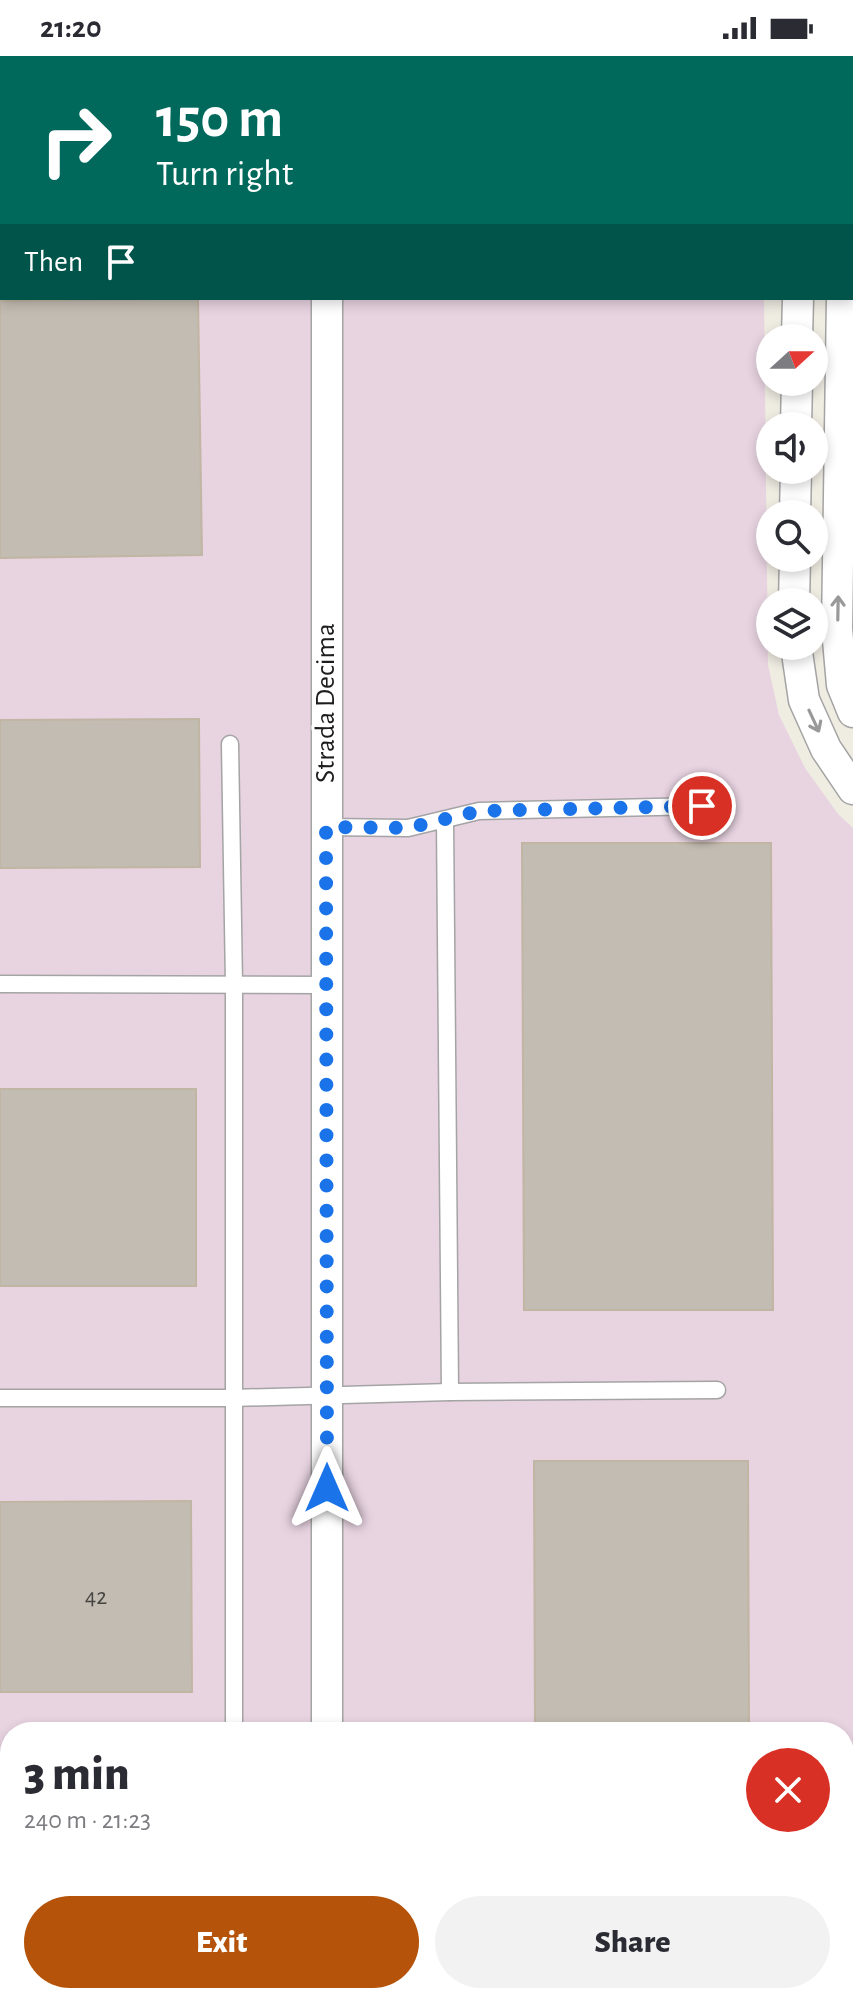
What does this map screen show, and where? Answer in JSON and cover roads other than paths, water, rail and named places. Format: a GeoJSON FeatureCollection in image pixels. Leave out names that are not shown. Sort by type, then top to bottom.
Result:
{"type":"FeatureCollection","features":[{"type":"Feature","properties":{"kind":"street","name":"Strada Decima"},"geometry":{"type":"LineString","coordinates":[[327,300],[327,1722]]}},
{"type":"Feature","properties":{"kind":"street"},"geometry":{"type":"LineString","coordinates":[[797,324],[798,300]]}},
{"type":"Feature","properties":{"kind":"street"},"geometry":{"type":"LineString","coordinates":[[842,300],[837,629],[842,685],[853,712]]}},
{"type":"Feature","properties":{"kind":"street"},"geometry":{"type":"LineString","coordinates":[[798,660],[804,700],[826,749],[853,789]]}},
{"type":"Feature","properties":{"kind":"lane"},"geometry":{"type":"LineString","coordinates":[[230,744],[234,984],[234,1722]]}},
{"type":"Feature","properties":{"kind":"lane"},"geometry":{"type":"LineString","coordinates":[[326,827],[408,828],[479,811],[702,806]]}},
{"type":"Feature","properties":{"kind":"lane"},"geometry":{"type":"LineString","coordinates":[[445,820],[450,1392]]}},
{"type":"Feature","properties":{"kind":"lane"},"geometry":{"type":"LineString","coordinates":[[0,984],[326,985]]}},
{"type":"Feature","properties":{"kind":"lane"},"geometry":{"type":"LineString","coordinates":[[0,1398],[233,1398],[450,1392],[717,1390]]}}]}
